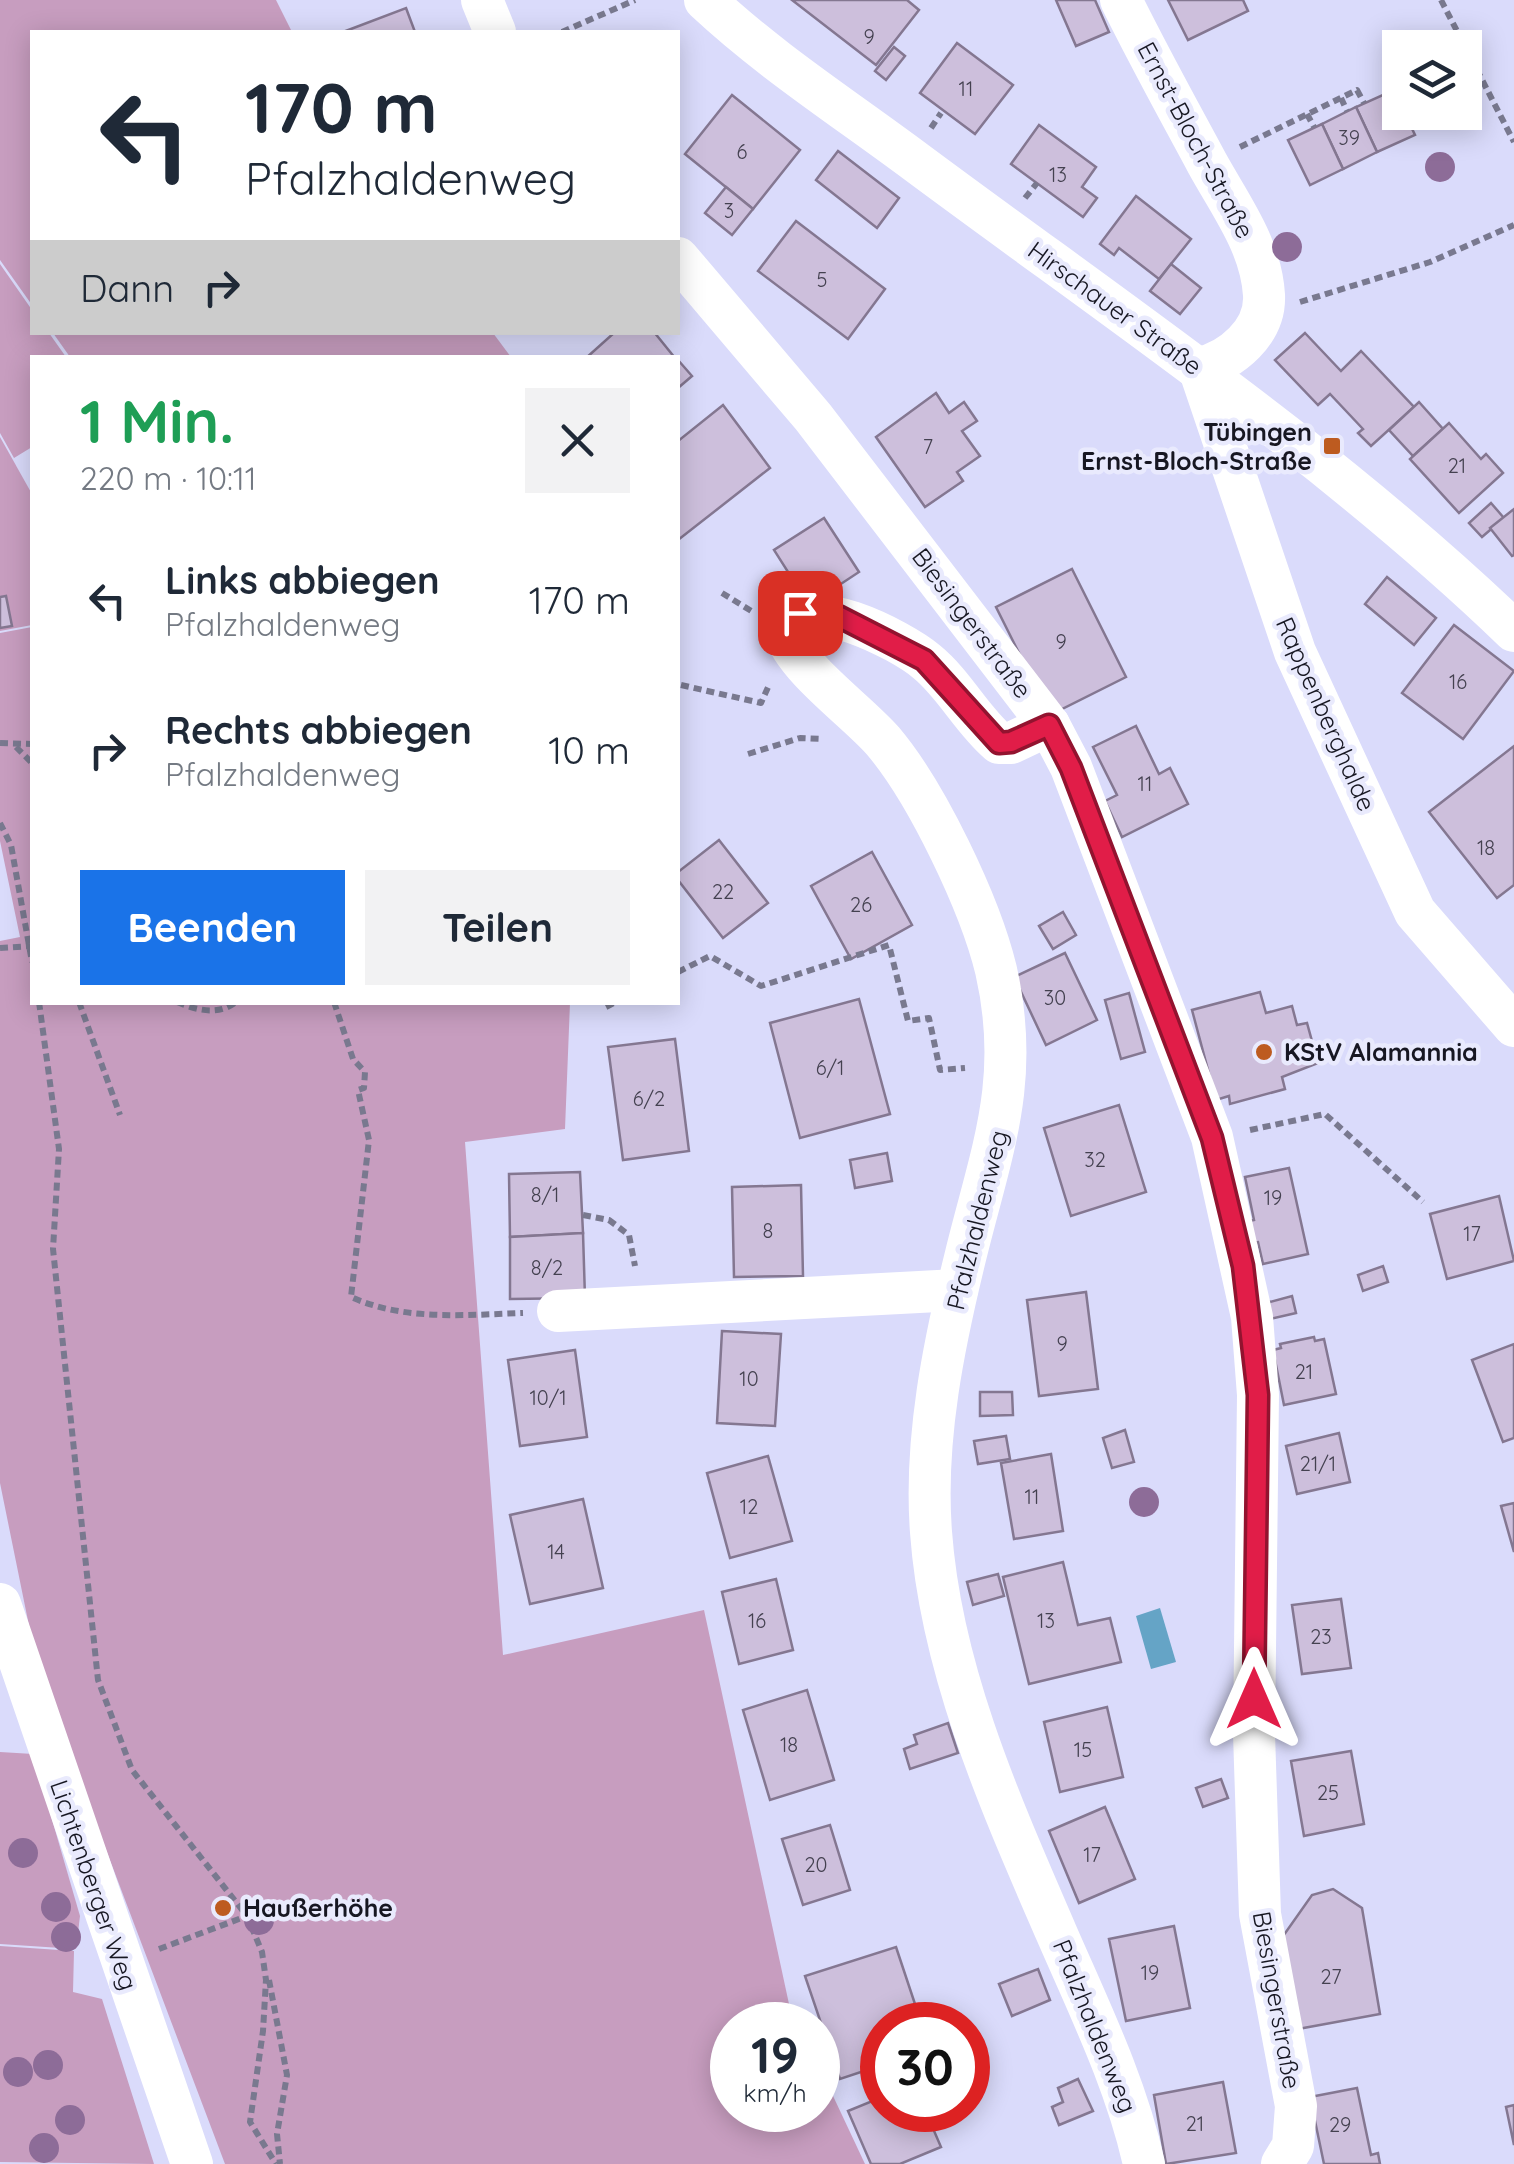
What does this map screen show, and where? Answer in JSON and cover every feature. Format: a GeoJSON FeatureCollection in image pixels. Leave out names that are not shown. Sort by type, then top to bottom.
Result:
{"type":"FeatureCollection","features":[{"type":"Feature","properties":{"kind":"street"},"geometry":{"type":"LineString","coordinates":[[482,0],[495,30]]}},
{"type":"Feature","properties":{"kind":"street","name":"Hirschauer Straße"},"geometry":{"type":"LineString","coordinates":[[705,0],[972,204],[1199,368],[1312,457],[1514,631]]}},
{"type":"Feature","properties":{"kind":"street","name":"Ernst-Bloch-Straße"},"geometry":{"type":"LineString","coordinates":[[1122,0],[1257,252],[1264,300]]}},
{"type":"Feature","properties":{"kind":"street","name":"Biesingerstraße"},"geometry":{"type":"LineString","coordinates":[[680,260],[813,417],[1049,725],[1085,803],[1212,1138],[1243,1266],[1256,1376],[1254,1734],[1260,1914],[1296,2106],[1293,2146],[1282,2164]]}},
{"type":"Feature","properties":{"kind":"street"},"geometry":{"type":"LineString","coordinates":[[1199,368],[1224,362],[1242,346],[1264,300]]}},
{"type":"Feature","properties":{"kind":"street","name":"Rappenberghalde"},"geometry":{"type":"LineString","coordinates":[[1199,368],[1295,652],[1415,912],[1514,1026]]}},
{"type":"Feature","properties":{"kind":"street"},"geometry":{"type":"LineString","coordinates":[[787,642],[784,631],[789,620],[800,613],[838,616],[924,660],[999,743],[1011,742],[1049,725]]}},
{"type":"Feature","properties":{"kind":"street","name":"Pfalzhaldenweg"},"geometry":{"type":"LineString","coordinates":[[787,642],[883,742],[922,798],[964,886],[995,968],[1009,1063],[1004,1114],[957,1290],[932,1432],[928,1490],[933,1559],[958,1684],[1056,1931],[1095,2017],[1135,2124],[1144,2164]]}},
{"type":"Feature","properties":{"kind":"street"},"geometry":{"type":"LineString","coordinates":[[558,1311],[957,1290]]}},
{"type":"Feature","properties":{"kind":"street","name":"Lichtenberger Weg"},"geometry":{"type":"LineString","coordinates":[[0,1604],[70,1820],[192,2164]]}},
{"type":"Feature","properties":{"kind":"path"},"geometry":{"type":"LineString","coordinates":[[567,30],[635,0]]}},
{"type":"Feature","properties":{"kind":"path"},"geometry":{"type":"LineString","coordinates":[[1441,0],[1514,142]]}},
{"type":"Feature","properties":{"kind":"path"},"geometry":{"type":"LineString","coordinates":[[1207,164],[1357,90],[1364,103]]}},
{"type":"Feature","properties":{"kind":"path"},"geometry":{"type":"LineString","coordinates":[[1341,98],[1347,111]]}},
{"type":"Feature","properties":{"kind":"path"},"geometry":{"type":"LineString","coordinates":[[1307,114],[1314,128]]}},
{"type":"Feature","properties":{"kind":"path"},"geometry":{"type":"LineString","coordinates":[[1264,300],[1288,304],[1318,299],[1430,262],[1514,226]]}},
{"type":"Feature","properties":{"kind":"path"},"geometry":{"type":"LineString","coordinates":[[681,684],[762,702],[787,642]]}},
{"type":"Feature","properties":{"kind":"path"},"geometry":{"type":"LineString","coordinates":[[748,754],[800,738],[883,742]]}},
{"type":"Feature","properties":{"kind":"path"},"geometry":{"type":"LineString","coordinates":[[0,743],[30,744]]}},
{"type":"Feature","properties":{"kind":"path"},"geometry":{"type":"LineString","coordinates":[[15,746],[30,760]]}},
{"type":"Feature","properties":{"kind":"path"},"geometry":{"type":"LineString","coordinates":[[0,823],[11,845],[30,940]]}},
{"type":"Feature","properties":{"kind":"path"},"geometry":{"type":"LineString","coordinates":[[0,948],[30,945]]}},
{"type":"Feature","properties":{"kind":"path"},"geometry":{"type":"LineString","coordinates":[[680,971],[710,956],[761,986],[889,945],[908,1021],[928,1018],[940,1070],[1009,1063]]}},
{"type":"Feature","properties":{"kind":"path"},"geometry":{"type":"LineString","coordinates":[[39,1005],[59,1150],[53,1249],[98,1680],[132,1770],[247,1916],[266,1964],[287,2075],[277,2134],[278,2164]]}},
{"type":"Feature","properties":{"kind":"path"},"geometry":{"type":"LineString","coordinates":[[80,1005],[120,1114]]}},
{"type":"Feature","properties":{"kind":"path"},"geometry":{"type":"LineString","coordinates":[[184,1005],[199,1011],[232,1005]]}},
{"type":"Feature","properties":{"kind":"path"},"geometry":{"type":"LineString","coordinates":[[335,1005],[353,1059],[365,1072],[364,1088],[358,1090],[369,1140],[351,1296],[378,1309],[417,1314],[558,1311]]}},
{"type":"Feature","properties":{"kind":"path"},"geometry":{"type":"LineString","coordinates":[[606,1007],[610,1005]]}},
{"type":"Feature","properties":{"kind":"path"},"geometry":{"type":"LineString","coordinates":[[1212,1138],[1324,1114],[1423,1202]]}},
{"type":"Feature","properties":{"kind":"path"},"geometry":{"type":"LineString","coordinates":[[583,1215],[609,1220],[629,1235]]}},
{"type":"Feature","properties":{"kind":"path"},"geometry":{"type":"LineString","coordinates":[[198,1934],[247,1916]]}},
{"type":"Feature","properties":{"kind":"path"},"geometry":{"type":"LineString","coordinates":[[266,1964],[263,2031],[250,2122],[278,2164]]}},
{"type":"Feature","properties":{"kind":"shaded area"},"geometry":{"type":"Polygon","coordinates":[[[0,0],[276,0],[291,30],[30,30],[30,302],[0,260],[0,0]]]}},
{"type":"Feature","properties":{"kind":"shaded area"},"geometry":{"type":"Polygon","coordinates":[[[0,264],[30,307],[30,335],[50,335],[65,355],[30,355],[30,448],[14,458],[0,433],[0,264]]]}},
{"type":"Feature","properties":{"kind":"shaded area"},"geometry":{"type":"Polygon","coordinates":[[[54,335],[494,335],[510,355],[69,355],[54,335]]]}},
{"type":"Feature","properties":{"kind":"shaded area"},"geometry":{"type":"Polygon","coordinates":[[[0,437],[30,490],[30,625],[0,631],[0,437]]]}},
{"type":"Feature","properties":{"kind":"shaded area"},"geometry":{"type":"Polygon","coordinates":[[[30,627],[30,1005],[570,1005],[565,1129],[465,1142],[503,1655],[704,1610],[789,2002],[710,2002],[710,2132],[840,2132],[840,2111],[865,2164],[225,2164],[38,1670],[0,1483],[0,941],[20,937],[0,841],[0,633],[30,627]]]}},
{"type":"Feature","properties":{"kind":"shaded area"},"geometry":{"type":"Polygon","coordinates":[[[0,1752],[33,1754],[80,1916],[76,1949],[0,1944],[0,1752]]]}},
{"type":"Feature","properties":{"kind":"shaded area"},"geometry":{"type":"Polygon","coordinates":[[[0,1946],[74,1951],[73,1992],[102,1999],[154,2164],[0,2162],[0,1946]]]}},
{"type":"Feature","properties":{"kind":"water"},"geometry":{"type":"Polygon","coordinates":[[[1160,1608],[1176,1662],[1151,1669],[1136,1616],[1160,1608]]]}},
{"type":"Feature","properties":{"kind":"building"},"geometry":{"type":"Polygon","coordinates":[[[792,0],[907,0],[919,10],[876,65],[792,0]]]}},
{"type":"Feature","properties":{"kind":"building"},"geometry":{"type":"Polygon","coordinates":[[[1056,0],[1095,0],[1109,32],[1076,46],[1056,0]]]}},
{"type":"Feature","properties":{"kind":"building"},"geometry":{"type":"Polygon","coordinates":[[[1168,0],[1243,0],[1248,11],[1188,40],[1168,0]]]}},
{"type":"Feature","properties":{"kind":"building"},"geometry":{"type":"Polygon","coordinates":[[[406,8],[414,30],[348,30],[406,8]]]}},
{"type":"Feature","properties":{"kind":"building"},"geometry":{"type":"Polygon","coordinates":[[[957,43],[1013,85],[975,134],[920,93],[957,43]]]}},
{"type":"Feature","properties":{"kind":"building"},"geometry":{"type":"Polygon","coordinates":[[[894,47],[905,56],[886,80],[875,71],[894,47]]]}},
{"type":"Feature","properties":{"kind":"building"},"geometry":{"type":"Polygon","coordinates":[[[732,95],[800,150],[753,209],[685,154],[732,95]]]}},
{"type":"Feature","properties":{"kind":"building"},"geometry":{"type":"Polygon","coordinates":[[[1382,95],[1382,130],[1413,130],[1415,135],[1377,152],[1356,107],[1382,95]]]}},
{"type":"Feature","properties":{"kind":"building"},"geometry":{"type":"Polygon","coordinates":[[[1356,107],[1377,152],[1343,169],[1322,124],[1356,107]]]}},
{"type":"Feature","properties":{"kind":"building"},"geometry":{"type":"Polygon","coordinates":[[[1322,124],[1343,169],[1310,185],[1288,140],[1322,124]]]}},
{"type":"Feature","properties":{"kind":"building"},"geometry":{"type":"Polygon","coordinates":[[[1039,125],[1096,167],[1082,187],[1097,198],[1083,217],[1011,164],[1039,125]]]}},
{"type":"Feature","properties":{"kind":"building"},"geometry":{"type":"Polygon","coordinates":[[[838,151],[899,198],[877,228],[816,180],[838,151]]]}},
{"type":"Feature","properties":{"kind":"building"},"geometry":{"type":"Polygon","coordinates":[[[726,187],[753,209],[732,235],[705,213],[726,187]]]}},
{"type":"Feature","properties":{"kind":"building"},"geometry":{"type":"Polygon","coordinates":[[[1136,196],[1191,239],[1159,279],[1119,248],[1114,255],[1100,244],[1136,196]]]}},
{"type":"Feature","properties":{"kind":"building"},"geometry":{"type":"Polygon","coordinates":[[[796,221],[885,289],[848,339],[758,271],[796,221]]]}},
{"type":"Feature","properties":{"kind":"building"},"geometry":{"type":"Polygon","coordinates":[[[1171,264],[1201,288],[1180,314],[1150,291],[1171,264]]]}},
{"type":"Feature","properties":{"kind":"building"},"geometry":{"type":"Polygon","coordinates":[[[1305,333],[1341,371],[1361,351],[1414,407],[1371,446],[1358,433],[1363,429],[1330,394],[1318,405],[1275,360],[1305,333]]]}},
{"type":"Feature","properties":{"kind":"building"},"geometry":{"type":"Polygon","coordinates":[[[612,335],[656,335],[673,355],[589,355],[612,335]]]}},
{"type":"Feature","properties":{"kind":"building"},"geometry":{"type":"Polygon","coordinates":[[[680,362],[692,376],[680,386],[680,362]]]}},
{"type":"Feature","properties":{"kind":"building"},"geometry":{"type":"Polygon","coordinates":[[[936,393],[949,413],[964,402],[977,421],[962,431],[980,456],[957,472],[963,481],[925,507],[876,437],[936,393]]]}},
{"type":"Feature","properties":{"kind":"building"},"geometry":{"type":"Polygon","coordinates":[[[1419,402],[1443,429],[1413,456],[1389,430],[1419,402]]]}},
{"type":"Feature","properties":{"kind":"building"},"geometry":{"type":"Polygon","coordinates":[[[723,405],[770,468],[680,538],[680,439],[723,405]]]}},
{"type":"Feature","properties":{"kind":"building"},"geometry":{"type":"Polygon","coordinates":[[[1449,423],[1481,459],[1486,454],[1503,473],[1459,513],[1410,459],[1449,423]]]}},
{"type":"Feature","properties":{"kind":"building"},"geometry":{"type":"Polygon","coordinates":[[[1491,503],[1504,518],[1482,537],[1469,523],[1491,503]]]}},
{"type":"Feature","properties":{"kind":"building"},"geometry":{"type":"Polygon","coordinates":[[[1514,509],[1514,555],[1512,556],[1490,528],[1514,509]]]}},
{"type":"Feature","properties":{"kind":"building"},"geometry":{"type":"Polygon","coordinates":[[[824,518],[859,572],[809,605],[774,550],[824,518]]]}},
{"type":"Feature","properties":{"kind":"building"},"geometry":{"type":"Polygon","coordinates":[[[1072,569],[1126,677],[1050,715],[996,607],[1072,569]]]}},
{"type":"Feature","properties":{"kind":"building"},"geometry":{"type":"Polygon","coordinates":[[[1387,577],[1436,618],[1414,645],[1365,604],[1387,577]]]}},
{"type":"Feature","properties":{"kind":"building"},"geometry":{"type":"Polygon","coordinates":[[[6,596],[12,626],[0,628],[0,597],[6,596]]]}},
{"type":"Feature","properties":{"kind":"building"},"geometry":{"type":"Polygon","coordinates":[[[1454,625],[1514,671],[1463,739],[1402,693],[1454,625]]]}},
{"type":"Feature","properties":{"kind":"building"},"geometry":{"type":"Polygon","coordinates":[[[1136,726],[1159,774],[1170,768],[1188,804],[1122,837],[1105,801],[1117,795],[1093,747],[1136,726]]]}},
{"type":"Feature","properties":{"kind":"building"},"geometry":{"type":"Polygon","coordinates":[[[1514,746],[1514,885],[1497,898],[1429,812],[1514,746]]]}},
{"type":"Feature","properties":{"kind":"building"},"geometry":{"type":"Polygon","coordinates":[[[719,840],[768,903],[723,938],[680,883],[680,870],[719,840]]]}},
{"type":"Feature","properties":{"kind":"building"},"geometry":{"type":"Polygon","coordinates":[[[872,852],[912,925],[851,959],[811,886],[872,852]]]}},
{"type":"Feature","properties":{"kind":"building"},"geometry":{"type":"Polygon","coordinates":[[[1063,912],[1076,935],[1053,949],[1039,926],[1063,912]]]}},
{"type":"Feature","properties":{"kind":"building"},"geometry":{"type":"Polygon","coordinates":[[[1065,953],[1097,1020],[1046,1045],[1014,977],[1065,953]]]}},
{"type":"Feature","properties":{"kind":"building"},"geometry":{"type":"Polygon","coordinates":[[[1260,992],[1266,1013],[1292,1006],[1297,1025],[1307,1023],[1318,1063],[1282,1077],[1285,1089],[1230,1104],[1229,1096],[1216,1100],[1192,1010],[1260,992]]]}},
{"type":"Feature","properties":{"kind":"building"},"geometry":{"type":"Polygon","coordinates":[[[1129,993],[1145,1052],[1121,1059],[1105,1000],[1129,993]]]}},
{"type":"Feature","properties":{"kind":"building"},"geometry":{"type":"Polygon","coordinates":[[[859,999],[890,1114],[800,1138],[770,1023],[859,999]]]}},
{"type":"Feature","properties":{"kind":"building"},"geometry":{"type":"Polygon","coordinates":[[[675,1039],[689,1151],[623,1160],[608,1047],[675,1039]]]}},
{"type":"Feature","properties":{"kind":"building"},"geometry":{"type":"Polygon","coordinates":[[[1119,1105],[1146,1192],[1071,1216],[1044,1128],[1119,1105]]]}},
{"type":"Feature","properties":{"kind":"building"},"geometry":{"type":"Polygon","coordinates":[[[887,1153],[892,1181],[855,1188],[850,1160],[887,1153]]]}},
{"type":"Feature","properties":{"kind":"building"},"geometry":{"type":"Polygon","coordinates":[[[1289,1168],[1308,1254],[1263,1264],[1258,1242],[1249,1243],[1244,1222],[1254,1220],[1245,1177],[1289,1168]]]}},
{"type":"Feature","properties":{"kind":"building"},"geometry":{"type":"Polygon","coordinates":[[[580,1172],[583,1233],[510,1237],[509,1174],[580,1172]]]}},
{"type":"Feature","properties":{"kind":"building"},"geometry":{"type":"Polygon","coordinates":[[[801,1185],[803,1276],[734,1277],[732,1187],[801,1185]]]}},
{"type":"Feature","properties":{"kind":"building"},"geometry":{"type":"Polygon","coordinates":[[[1499,1196],[1514,1261],[1447,1279],[1430,1214],[1499,1196]]]}},
{"type":"Feature","properties":{"kind":"building"},"geometry":{"type":"Polygon","coordinates":[[[583,1233],[585,1298],[510,1299],[510,1237],[583,1233]]]}},
{"type":"Feature","properties":{"kind":"building"},"geometry":{"type":"Polygon","coordinates":[[[1383,1266],[1388,1282],[1363,1291],[1358,1275],[1383,1266]]]}},
{"type":"Feature","properties":{"kind":"building"},"geometry":{"type":"Polygon","coordinates":[[[1086,1292],[1098,1389],[1039,1396],[1027,1300],[1086,1292]]]}},
{"type":"Feature","properties":{"kind":"building"},"geometry":{"type":"Polygon","coordinates":[[[1292,1296],[1296,1313],[1270,1319],[1266,1303],[1292,1296]]]}},
{"type":"Feature","properties":{"kind":"building"},"geometry":{"type":"Polygon","coordinates":[[[722,1331],[781,1334],[775,1426],[717,1423],[722,1331]]]}},
{"type":"Feature","properties":{"kind":"building"},"geometry":{"type":"Polygon","coordinates":[[[1314,1337],[1315,1341],[1324,1339],[1336,1394],[1284,1405],[1273,1350],[1281,1348],[1280,1344],[1314,1337]]]}},
{"type":"Feature","properties":{"kind":"building"},"geometry":{"type":"Polygon","coordinates":[[[1514,1344],[1514,1438],[1503,1442],[1472,1360],[1514,1344]]]}},
{"type":"Feature","properties":{"kind":"building"},"geometry":{"type":"Polygon","coordinates":[[[575,1350],[587,1437],[520,1446],[508,1360],[575,1350]]]}},
{"type":"Feature","properties":{"kind":"building"},"geometry":{"type":"Polygon","coordinates":[[[980,1392],[1012,1392],[1013,1415],[980,1416],[980,1392]]]}},
{"type":"Feature","properties":{"kind":"building"},"geometry":{"type":"Polygon","coordinates":[[[1125,1430],[1134,1462],[1112,1468],[1103,1438],[1125,1430]]]}},
{"type":"Feature","properties":{"kind":"building"},"geometry":{"type":"Polygon","coordinates":[[[1339,1433],[1350,1482],[1297,1494],[1286,1446],[1339,1433]]]}},
{"type":"Feature","properties":{"kind":"building"},"geometry":{"type":"Polygon","coordinates":[[[1006,1436],[1010,1459],[978,1464],[974,1441],[1006,1436]]]}},
{"type":"Feature","properties":{"kind":"building"},"geometry":{"type":"Polygon","coordinates":[[[1051,1454],[1063,1531],[1014,1539],[1001,1463],[1051,1454]]]}},
{"type":"Feature","properties":{"kind":"building"},"geometry":{"type":"Polygon","coordinates":[[[768,1456],[792,1541],[730,1558],[707,1473],[768,1456]]]}},
{"type":"Feature","properties":{"kind":"building"},"geometry":{"type":"Polygon","coordinates":[[[583,1499],[603,1588],[530,1604],[510,1515],[583,1499]]]}},
{"type":"Feature","properties":{"kind":"building"},"geometry":{"type":"Polygon","coordinates":[[[1514,1503],[1514,1552],[1501,1506],[1514,1503]]]}},
{"type":"Feature","properties":{"kind":"building"},"geometry":{"type":"Polygon","coordinates":[[[1063,1562],[1078,1625],[1110,1618],[1121,1662],[1029,1684],[1003,1577],[1063,1562]]]}},
{"type":"Feature","properties":{"kind":"building"},"geometry":{"type":"Polygon","coordinates":[[[998,1574],[1004,1596],[973,1605],[967,1582],[998,1574]]]}},
{"type":"Feature","properties":{"kind":"building"},"geometry":{"type":"Polygon","coordinates":[[[776,1579],[793,1650],[739,1664],[722,1592],[776,1579]]]}},
{"type":"Feature","properties":{"kind":"building"},"geometry":{"type":"Polygon","coordinates":[[[1341,1599],[1351,1668],[1302,1674],[1292,1605],[1341,1599]]]}},
{"type":"Feature","properties":{"kind":"building"},"geometry":{"type":"Polygon","coordinates":[[[807,1690],[834,1780],[770,1800],[743,1710],[807,1690]]]}},
{"type":"Feature","properties":{"kind":"building"},"geometry":{"type":"Polygon","coordinates":[[[1107,1707],[1123,1777],[1060,1792],[1044,1722],[1107,1707]]]}},
{"type":"Feature","properties":{"kind":"building"},"geometry":{"type":"Polygon","coordinates":[[[948,1723],[958,1753],[910,1769],[904,1749],[917,1744],[914,1735],[948,1723]]]}},
{"type":"Feature","properties":{"kind":"building"},"geometry":{"type":"Polygon","coordinates":[[[1351,1751],[1364,1824],[1304,1836],[1291,1761],[1351,1751]]]}},
{"type":"Feature","properties":{"kind":"building"},"geometry":{"type":"Polygon","coordinates":[[[1221,1779],[1228,1798],[1203,1807],[1196,1788],[1221,1779]]]}},
{"type":"Feature","properties":{"kind":"building"},"geometry":{"type":"Polygon","coordinates":[[[1105,1807],[1135,1879],[1079,1903],[1049,1831],[1105,1807]]]}},
{"type":"Feature","properties":{"kind":"building"},"geometry":{"type":"Polygon","coordinates":[[[830,1825],[850,1890],[803,1905],[782,1839],[830,1825]]]}},
{"type":"Feature","properties":{"kind":"building"},"geometry":{"type":"Polygon","coordinates":[[[1333,1889],[1362,1908],[1380,2014],[1298,2029],[1281,1939],[1312,1895],[1333,1889]]]}},
{"type":"Feature","properties":{"kind":"building"},"geometry":{"type":"Polygon","coordinates":[[[1174,1926],[1190,2008],[1126,2021],[1109,1939],[1174,1926]]]}},
{"type":"Feature","properties":{"kind":"building"},"geometry":{"type":"Polygon","coordinates":[[[896,1947],[914,2002],[860,2002],[860,2072],[840,2079],[840,2002],[814,2002],[805,1976],[896,1947]]]}},
{"type":"Feature","properties":{"kind":"building"},"geometry":{"type":"Polygon","coordinates":[[[1038,1969],[1050,2000],[1012,2016],[999,1984],[1038,1969]]]}},
{"type":"Feature","properties":{"kind":"building"},"geometry":{"type":"Polygon","coordinates":[[[1078,2079],[1093,2111],[1059,2125],[1052,2107],[1063,2102],[1058,2088],[1078,2079]]]}},
{"type":"Feature","properties":{"kind":"building"},"geometry":{"type":"Polygon","coordinates":[[[1223,2082],[1236,2153],[1166,2164],[1154,2095],[1223,2082]]]}},
{"type":"Feature","properties":{"kind":"building"},"geometry":{"type":"Polygon","coordinates":[[[1357,2088],[1371,2155],[1378,2153],[1380,2164],[1324,2164],[1310,2097],[1357,2088]]]}},
{"type":"Feature","properties":{"kind":"building"},"geometry":{"type":"Polygon","coordinates":[[[1514,2105],[1514,2145],[1506,2107],[1514,2105]]]}},
{"type":"Feature","properties":{"kind":"building"},"geometry":{"type":"Polygon","coordinates":[[[860,2106],[860,2132],[935,2132],[941,2147],[900,2164],[871,2164],[848,2111],[860,2106]]]}},
{"type":"Feature","properties":{"kind":"place","name":"Tübingen Ernst-Bloch-Straße"},"geometry":{"type":"Point","coordinates":[1332,446]}},
{"type":"Feature","properties":{"kind":"place","name":"KStV Alamannia"},"geometry":{"type":"Point","coordinates":[1264,1052]}},
{"type":"Feature","properties":{"kind":"place","name":"Haußerhöhe"},"geometry":{"type":"Point","coordinates":[223,1908]}},
{"type":"Feature","properties":{"kind":"route"},"geometry":{"type":"LineString","coordinates":[[800,613],[838,616],[924,660],[999,743],[1011,742],[1049,725],[1071,768],[1212,1138],[1243,1266],[1258,1395],[1254,1699]]}}]}
